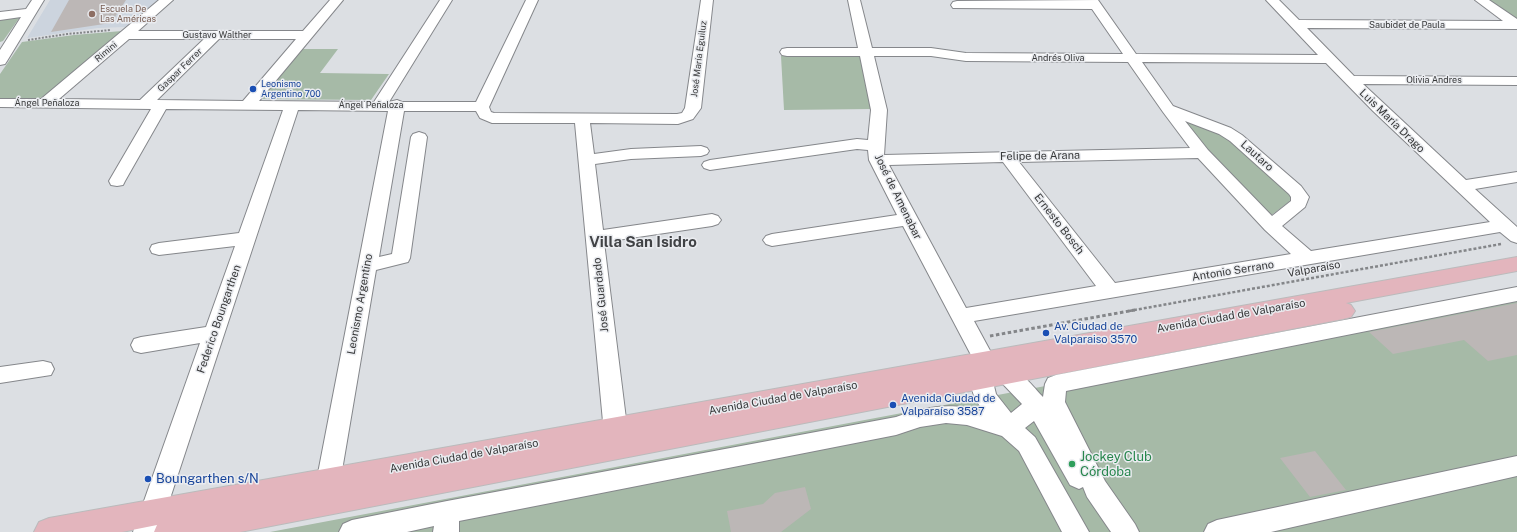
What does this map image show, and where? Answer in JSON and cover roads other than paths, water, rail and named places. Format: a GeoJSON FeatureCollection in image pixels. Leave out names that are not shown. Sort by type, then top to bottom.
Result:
{"type":"FeatureCollection","features":[{"type":"Feature","properties":{"kind":"main road","name":"Avenida Ciudad de Valparaíso"},"geometry":{"type":"LineString","coordinates":[[992,373],[1517,264]]}},
{"type":"Feature","properties":{"kind":"main road","name":"Avenida Ciudad de Valparaíso"},"geometry":{"type":"LineString","coordinates":[[49,532],[156,525],[617,438],[992,373],[1517,278]]}},
{"type":"Feature","properties":{"kind":"street"},"geometry":{"type":"LineString","coordinates":[[0,61],[38,0]]}},
{"type":"Feature","properties":{"kind":"street","name":"Rimini"},"geometry":{"type":"LineString","coordinates":[[45,103],[167,0]]}},
{"type":"Feature","properties":{"kind":"street"},"geometry":{"type":"LineString","coordinates":[[247,105],[338,0]]}},
{"type":"Feature","properties":{"kind":"street","name":"Leonismo Argentino"},"geometry":{"type":"LineString","coordinates":[[326,492],[367,266],[388,105],[446,0]]}},
{"type":"Feature","properties":{"kind":"street"},"geometry":{"type":"LineString","coordinates":[[532,0],[481,107],[485,115],[492,118],[582,119]]}},
{"type":"Feature","properties":{"kind":"street","name":"José María Eguiluz"},"geometry":{"type":"LineString","coordinates":[[582,119],[678,119],[688,116],[693,108],[706,0]]}},
{"type":"Feature","properties":{"kind":"street","name":"José de Amenabar"},"geometry":{"type":"LineString","coordinates":[[854,0],[880,121],[876,153],[908,219],[992,373]]}},
{"type":"Feature","properties":{"kind":"street","name":"Luis María Drago"},"geometry":{"type":"LineString","coordinates":[[1272,0],[1378,108],[1462,186],[1508,235]]}},
{"type":"Feature","properties":{"kind":"street"},"geometry":{"type":"LineString","coordinates":[[1481,0],[1517,25]]}},
{"type":"Feature","properties":{"kind":"street"},"geometry":{"type":"LineString","coordinates":[[957,4],[1094,3],[1168,109],[1202,153],[1271,226],[1308,258]]}},
{"type":"Feature","properties":{"kind":"street"},"geometry":{"type":"LineString","coordinates":[[0,16],[31,12]]}},
{"type":"Feature","properties":{"kind":"street","name":"Saubidet de Paula"},"geometry":{"type":"LineString","coordinates":[[1296,24],[1517,25]]}},
{"type":"Feature","properties":{"kind":"street","name":"Gustavo Walther"},"geometry":{"type":"LineString","coordinates":[[130,32],[216,35],[308,35]]}},
{"type":"Feature","properties":{"kind":"street","name":"Gaspar Ferrer"},"geometry":{"type":"LineString","coordinates":[[144,104],[216,35]]}},
{"type":"Feature","properties":{"kind":"street","name":"Andrés Oliva"},"geometry":{"type":"LineString","coordinates":[[787,52],[931,52],[966,57],[1330,59]]}},
{"type":"Feature","properties":{"kind":"street","name":"Olivia Andres"},"geometry":{"type":"LineString","coordinates":[[1350,80],[1517,81]]}},
{"type":"Feature","properties":{"kind":"street","name":"Ángel Peñaloza"},"geometry":{"type":"LineString","coordinates":[[0,103],[388,105],[481,107]]}},
{"type":"Feature","properties":{"kind":"street"},"geometry":{"type":"LineString","coordinates":[[117,181],[161,104]]}},
{"type":"Feature","properties":{"kind":"street","name":"Federico Boungarthen"},"geometry":{"type":"LineString","coordinates":[[156,525],[214,333],[292,105]]}},
{"type":"Feature","properties":{"kind":"street","name":"Lautaro"},"geometry":{"type":"LineString","coordinates":[[1168,109],[1225,130],[1295,190],[1300,197],[1299,203],[1271,226]]}},
{"type":"Feature","properties":{"kind":"street","name":"José Guardado"},"geometry":{"type":"LineString","coordinates":[[582,119],[617,438]]}},
{"type":"Feature","properties":{"kind":"street"},"geometry":{"type":"LineString","coordinates":[[367,266],[400,258],[419,138]]}},
{"type":"Feature","properties":{"kind":"street","name":"Felipe de Arana"},"geometry":{"type":"LineString","coordinates":[[710,165],[857,144],[876,153],[1007,157],[1202,153]]}},
{"type":"Feature","properties":{"kind":"street"},"geometry":{"type":"LineString","coordinates":[[586,160],[631,154],[701,151]]}},
{"type":"Feature","properties":{"kind":"street","name":"Ernesto Bosch"},"geometry":{"type":"LineString","coordinates":[[1007,157],[1110,291]]}},
{"type":"Feature","properties":{"kind":"street"},"geometry":{"type":"LineString","coordinates":[[1462,186],[1517,177]]}},
{"type":"Feature","properties":{"kind":"street"},"geometry":{"type":"LineString","coordinates":[[772,240],[908,219]]}},
{"type":"Feature","properties":{"kind":"street"},"geometry":{"type":"LineString","coordinates":[[595,237],[712,220]]}},
{"type":"Feature","properties":{"kind":"street","name":"Antonio Serrano"},"geometry":{"type":"LineString","coordinates":[[960,316],[1308,258],[1508,235]]}},
{"type":"Feature","properties":{"kind":"street"},"geometry":{"type":"LineString","coordinates":[[159,249],[247,238]]}},
{"type":"Feature","properties":{"kind":"street"},"geometry":{"type":"LineString","coordinates":[[1126,532],[1096,489],[1054,402],[1056,384],[1517,294]]}},
{"type":"Feature","properties":{"kind":"street"},"geometry":{"type":"LineString","coordinates":[[140,345],[214,333]]}},
{"type":"Feature","properties":{"kind":"street"},"geometry":{"type":"LineString","coordinates":[[0,375],[43,369]]}},
{"type":"Feature","properties":{"kind":"street"},"geometry":{"type":"LineString","coordinates":[[1076,532],[1027,444],[1008,428],[985,397],[992,373],[1037,405],[1055,439],[1112,532]]}},
{"type":"Feature","properties":{"kind":"street"},"geometry":{"type":"LineString","coordinates":[[1008,428],[1037,405]]}},
{"type":"Feature","properties":{"kind":"street"},"geometry":{"type":"LineString","coordinates":[[352,532],[446,522],[542,495],[896,426],[918,418],[946,414],[967,416],[1008,428]]}},
{"type":"Feature","properties":{"kind":"street"},"geometry":{"type":"LineString","coordinates":[[1027,444],[1055,439]]}},
{"type":"Feature","properties":{"kind":"street"},"geometry":{"type":"LineString","coordinates":[[1217,532],[1517,466]]}},
{"type":"Feature","properties":{"kind":"place","name":"Escuela De Las Américas"},"geometry":{"type":"Point","coordinates":[92,14]}},
{"type":"Feature","properties":{"kind":"place","name":"Leonismo Argentino 700"},"geometry":{"type":"Point","coordinates":[253,89]}},
{"type":"Feature","properties":{"kind":"place","name":"Av. Ciudad de Valparaiso 3570"},"geometry":{"type":"Point","coordinates":[1046,333]}},
{"type":"Feature","properties":{"kind":"place","name":"Avenida Ciudad de Valparaíso 3587"},"geometry":{"type":"Point","coordinates":[893,405]}},
{"type":"Feature","properties":{"kind":"place","name":"Jockey Club Córdoba"},"geometry":{"type":"Point","coordinates":[1072,464]}},
{"type":"Feature","properties":{"kind":"place","name":"Boungarthen s/N"},"geometry":{"type":"Point","coordinates":[148,479]}},
{"type":"Feature","properties":{"kind":"district","name":"Villa San Isidro"},"geometry":{"type":"Point","coordinates":[643,242]}}]}
